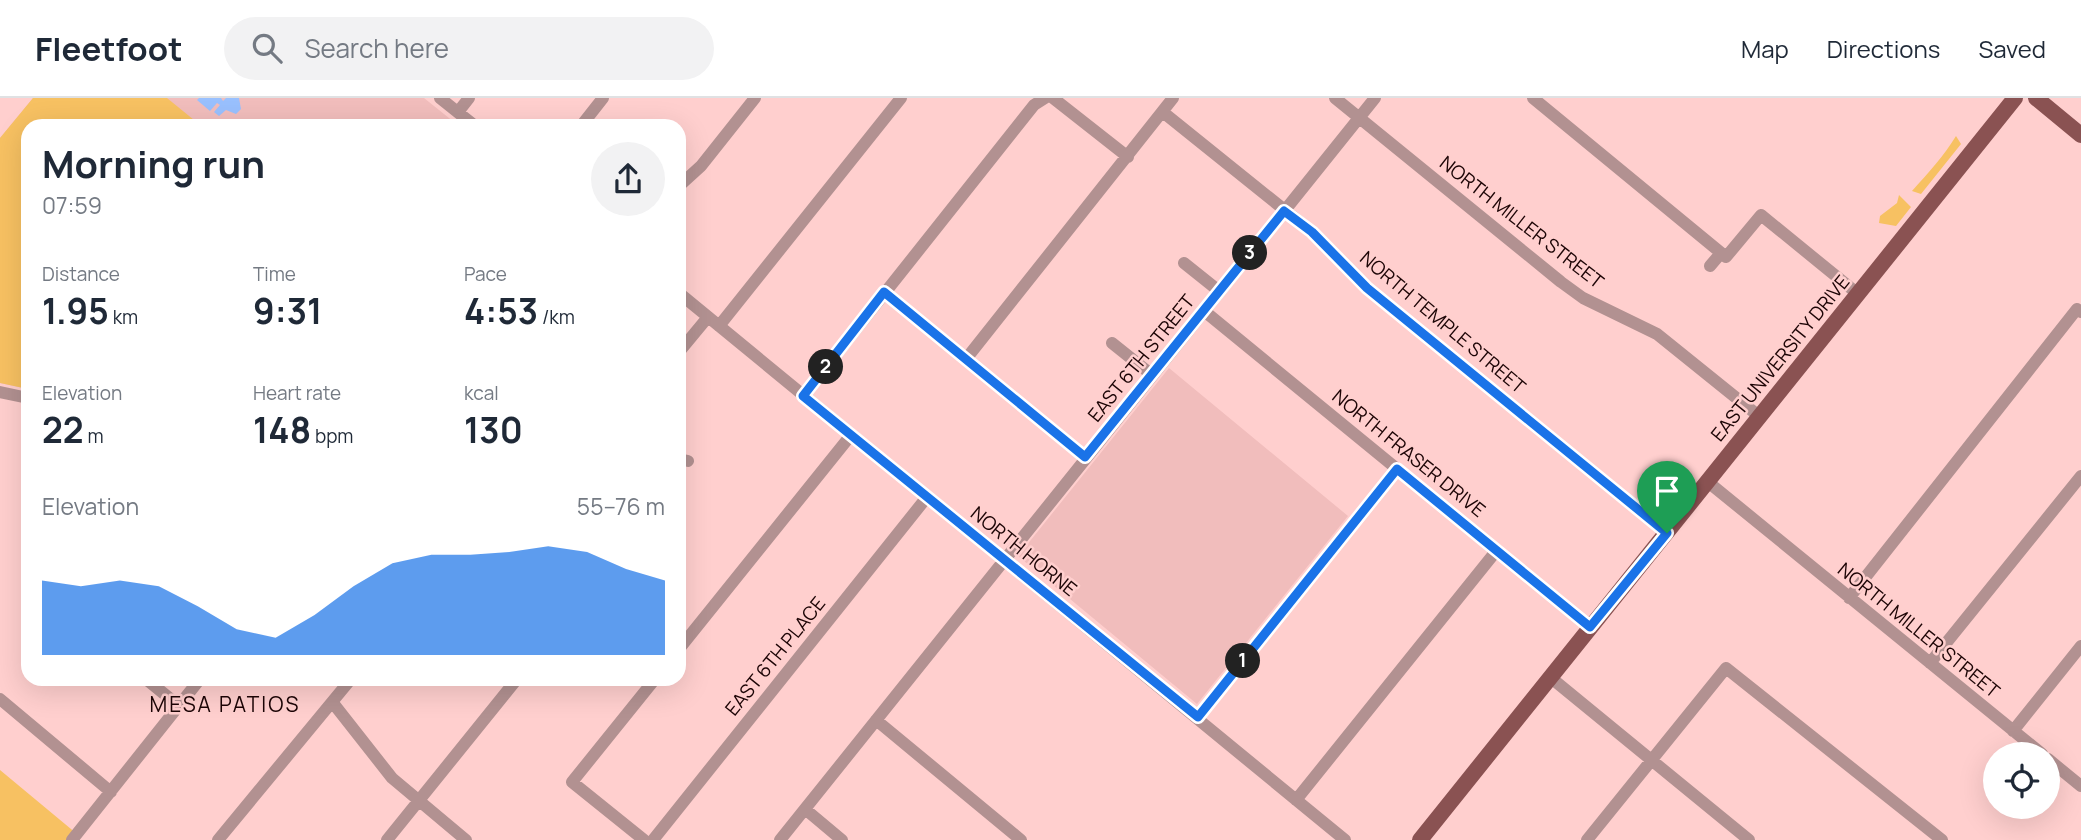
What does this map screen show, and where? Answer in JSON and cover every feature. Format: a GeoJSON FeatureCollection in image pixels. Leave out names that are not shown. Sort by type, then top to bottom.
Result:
{"type":"FeatureCollection","features":[{"type":"Feature","properties":{"kind":"main road","name":"EAST UNIVERSITY DRIVE"},"geometry":{"type":"LineString","coordinates":[[1420,840],[2015,98]]}},
{"type":"Feature","properties":{"kind":"main road"},"geometry":{"type":"LineString","coordinates":[[2036,98],[2081,135]]}},
{"type":"Feature","properties":{"kind":"street"},"geometry":{"type":"LineString","coordinates":[[440,98],[466,119]]}},
{"type":"Feature","properties":{"kind":"street"},"geometry":{"type":"LineString","coordinates":[[458,112],[469,98]]}},
{"type":"Feature","properties":{"kind":"street"},"geometry":{"type":"LineString","coordinates":[[586,119],[603,98]]}},
{"type":"Feature","properties":{"kind":"street"},"geometry":{"type":"LineString","coordinates":[[686,180],[701,166],[755,98]]}},
{"type":"Feature","properties":{"kind":"street"},"geometry":{"type":"LineString","coordinates":[[719,326],[901,98]]}},
{"type":"Feature","properties":{"kind":"street"},"geometry":{"type":"LineString","coordinates":[[803,396],[1034,105],[1045,98]]}},
{"type":"Feature","properties":{"kind":"street"},"geometry":{"type":"LineString","coordinates":[[1053,98],[1128,157]]}},
{"type":"Feature","properties":{"kind":"street"},"geometry":{"type":"LineString","coordinates":[[966,359],[1164,113],[1173,98]]}},
{"type":"Feature","properties":{"kind":"street","name":"NORTH MILLER STREET"},"geometry":{"type":"LineString","coordinates":[[1335,98],[1583,298],[1657,334],[1760,417]]}},
{"type":"Feature","properties":{"kind":"street","name":"EAST 6TH STREET"},"geometry":{"type":"LineString","coordinates":[[780,840],[1375,98]]}},
{"type":"Feature","properties":{"kind":"street"},"geometry":{"type":"LineString","coordinates":[[1533,98],[1726,257],[1761,215],[1858,294]]}},
{"type":"Feature","properties":{"kind":"street","name":"NORTH TEMPLE STREET"},"geometry":{"type":"LineString","coordinates":[[1164,113],[1312,232],[1367,288],[1667,533]]}},
{"type":"Feature","properties":{"kind":"street"},"geometry":{"type":"LineString","coordinates":[[1710,266],[1721,253]]}},
{"type":"Feature","properties":{"kind":"street"},"geometry":{"type":"LineString","coordinates":[[1184,263],[1219,291]]}},
{"type":"Feature","properties":{"kind":"street"},"geometry":{"type":"LineString","coordinates":[[884,292],[1085,457]]}},
{"type":"Feature","properties":{"kind":"street","name":"NORTH HORNE"},"geometry":{"type":"LineString","coordinates":[[686,299],[1345,840]]}},
{"type":"Feature","properties":{"kind":"street"},"geometry":{"type":"LineString","coordinates":[[1849,598],[2077,309],[2081,312]]}},
{"type":"Feature","properties":{"kind":"street","name":"NORTH FRASER DRIVE"},"geometry":{"type":"LineString","coordinates":[[1203,310],[1590,627]]}},
{"type":"Feature","properties":{"kind":"street"},"geometry":{"type":"LineString","coordinates":[[686,344],[708,317]]}},
{"type":"Feature","properties":{"kind":"street"},"geometry":{"type":"LineString","coordinates":[[1112,343],[1152,374]]}},
{"type":"Feature","properties":{"kind":"street"},"geometry":{"type":"LineString","coordinates":[[0,393],[21,397]]}},
{"type":"Feature","properties":{"kind":"street"},"geometry":{"type":"LineString","coordinates":[[686,640],[851,435]]}},
{"type":"Feature","properties":{"kind":"street"},"geometry":{"type":"LineString","coordinates":[[1198,717],[1397,469]]}},
{"type":"Feature","properties":{"kind":"street"},"geometry":{"type":"LineString","coordinates":[[1930,663],[2081,476]]}},
{"type":"Feature","properties":{"kind":"street","name":"NORTH MILLER STREET"},"geometry":{"type":"LineString","coordinates":[[1708,482],[2027,742]]}},
{"type":"Feature","properties":{"kind":"street","name":"EAST 6TH PLACE"},"geometry":{"type":"LineString","coordinates":[[653,840],[927,497]]}},
{"type":"Feature","properties":{"kind":"street"},"geometry":{"type":"LineString","coordinates":[[1296,800],[1497,550]]}},
{"type":"Feature","properties":{"kind":"street"},"geometry":{"type":"LineString","coordinates":[[2013,731],[2081,646]]}},
{"type":"Feature","properties":{"kind":"street"},"geometry":{"type":"LineString","coordinates":[[1587,840],[1726,668],[1942,840]]}},
{"type":"Feature","properties":{"kind":"street"},"geometry":{"type":"LineString","coordinates":[[1549,677],[1749,840]]}},
{"type":"Feature","properties":{"kind":"street"},"geometry":{"type":"LineString","coordinates":[[154,686],[178,706]]}},
{"type":"Feature","properties":{"kind":"street"},"geometry":{"type":"LineString","coordinates":[[72,840],[194,686]]}},
{"type":"Feature","properties":{"kind":"street"},"geometry":{"type":"LineString","coordinates":[[218,840],[346,686]]}},
{"type":"Feature","properties":{"kind":"street"},"geometry":{"type":"LineString","coordinates":[[387,840],[511,686]]}},
{"type":"Feature","properties":{"kind":"street"},"geometry":{"type":"LineString","coordinates":[[644,840],[572,782],[649,686]]}},
{"type":"Feature","properties":{"kind":"street"},"geometry":{"type":"LineString","coordinates":[[0,699],[111,792]]}},
{"type":"Feature","properties":{"kind":"street"},"geometry":{"type":"LineString","coordinates":[[333,703],[392,778],[466,840]]}},
{"type":"Feature","properties":{"kind":"street"},"geometry":{"type":"LineString","coordinates":[[876,720],[1021,840]]}},
{"type":"Feature","properties":{"kind":"street"},"geometry":{"type":"LineString","coordinates":[[2060,769],[2081,786]]}},
{"type":"Feature","properties":{"kind":"street"},"geometry":{"type":"LineString","coordinates":[[805,809],[842,840]]}},
{"type":"Feature","properties":{"kind":"shaded area"},"geometry":{"type":"Polygon","coordinates":[[[33,98],[424,98],[450,119],[21,119],[21,388],[0,383],[0,138],[33,98]]]}},
{"type":"Feature","properties":{"kind":"shaded area"},"geometry":{"type":"Polygon","coordinates":[[[33,98],[167,98],[193,119],[21,119],[21,388],[0,383],[0,138],[33,98]]]}},
{"type":"Feature","properties":{"kind":"shaded area"},"geometry":{"type":"Polygon","coordinates":[[[1956,136],[1961,144],[1921,194],[1912,191],[1941,157],[1956,136]]]}},
{"type":"Feature","properties":{"kind":"shaded area"},"geometry":{"type":"Polygon","coordinates":[[[1899,195],[1911,207],[1896,226],[1879,223],[1880,216],[1897,203],[1899,195]]]}},
{"type":"Feature","properties":{"kind":"shaded area"},"geometry":{"type":"Polygon","coordinates":[[[1169,368],[1348,516],[1197,704],[1018,556],[1169,368]]]}},
{"type":"Feature","properties":{"kind":"shaded area"},"geometry":{"type":"Polygon","coordinates":[[[0,770],[77,834],[72,840],[0,840],[0,770]]]}},
{"type":"Feature","properties":{"kind":"water"},"geometry":{"type":"Polygon","coordinates":[[[221,98],[223,101],[226,98],[239,98],[241,109],[236,114],[226,110],[219,116],[214,112],[220,105],[217,103],[210,111],[197,100],[221,98]]]}},
{"type":"Feature","properties":{"kind":"district","name":"MESA PATIOS"},"geometry":{"type":"Point","coordinates":[225,705]}},
{"type":"Feature","properties":{"kind":"route"},"geometry":{"type":"LineString","coordinates":[[1284,211],[1312,232],[1367,288],[1667,533],[1590,627],[1397,469],[1198,717],[803,396],[884,292],[1085,457],[1284,211]]}}]}
